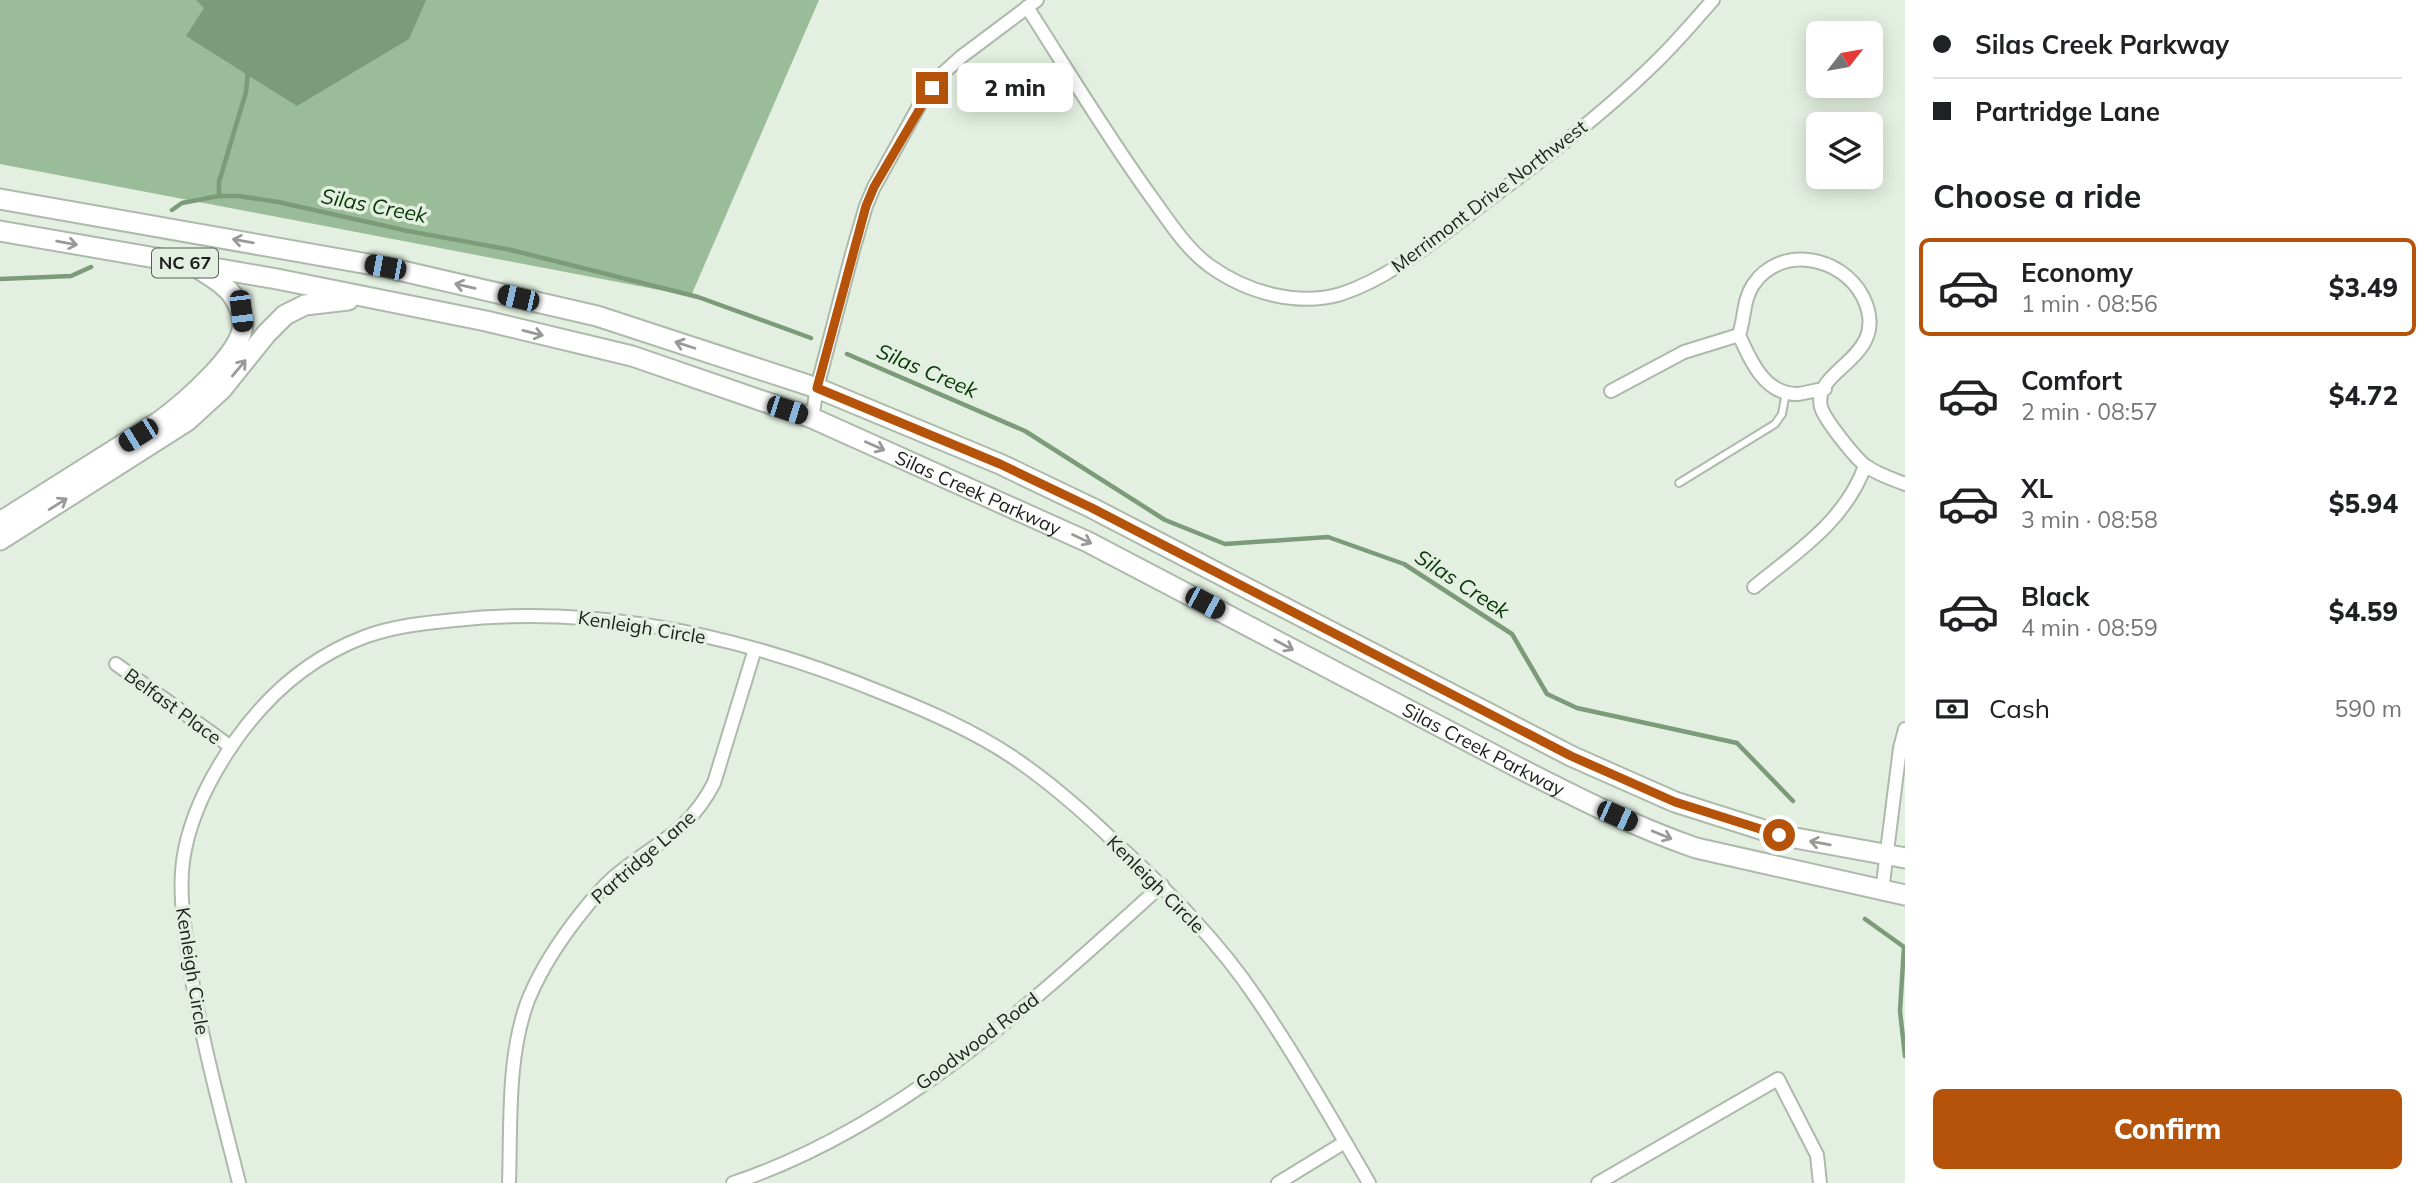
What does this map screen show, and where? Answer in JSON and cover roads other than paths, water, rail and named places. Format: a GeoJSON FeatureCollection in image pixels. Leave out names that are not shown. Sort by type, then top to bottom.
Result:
{"type":"FeatureCollection","features":[{"type":"Feature","properties":{"kind":"main road","name":"Silas Creek Parkway"},"geometry":{"type":"LineString","coordinates":[[0,199],[385,267],[584,313],[817,388],[1000,464],[1092,508],[1571,756],[1663,797],[1779,835],[1896,856]]}},
{"type":"Feature","properties":{"kind":"main road","name":"Silas Creek Parkway"},"geometry":{"type":"LineString","coordinates":[[0,231],[486,321],[632,356],[812,418],[1088,542],[1463,740],[1667,838],[1696,848],[1905,895]]}},
{"type":"Feature","properties":{"kind":"main road"},"geometry":{"type":"LineString","coordinates":[[0,523],[160,421],[182,404],[220,366],[238,341],[243,326],[241,311],[234,296],[224,286],[195,265]]}},
{"type":"Feature","properties":{"kind":"main road"},"geometry":{"type":"LineString","coordinates":[[0,540],[187,421],[222,389],[275,324],[294,309],[314,303],[370,298]]}},
{"type":"Feature","properties":{"kind":"street","name":"Merrimont Drive Northwest"},"geometry":{"type":"LineString","coordinates":[[1032,4],[1133,172],[1193,251],[1208,265],[1247,286],[1296,299],[1339,294],[1365,284],[1445,233],[1603,110],[1656,62],[1713,0]]}},
{"type":"Feature","properties":{"kind":"street"},"geometry":{"type":"LineString","coordinates":[[812,418],[817,388],[852,254],[874,187],[923,99],[940,76],[1032,4]]}},
{"type":"Feature","properties":{"kind":"street"},"geometry":{"type":"LineString","coordinates":[[1825,389],[1797,394],[1786,392],[1767,382],[1750,359],[1739,335],[1745,316],[1747,295],[1765,271],[1776,263],[1797,258],[1826,263],[1844,275],[1862,296],[1868,310],[1868,332],[1863,345],[1838,371],[1825,389],[1821,402],[1824,415],[1865,466],[1905,484]]}},
{"type":"Feature","properties":{"kind":"street"},"geometry":{"type":"LineString","coordinates":[[1611,391],[1684,352],[1739,335]]}},
{"type":"Feature","properties":{"kind":"street"},"geometry":{"type":"LineString","coordinates":[[1754,587],[1833,520],[1851,498],[1865,466]]}},
{"type":"Feature","properties":{"kind":"street","name":"Kenleigh Circle"},"geometry":{"type":"LineString","coordinates":[[239,1183],[200,1024],[181,886],[184,858],[199,803],[231,747],[256,712],[303,668],[360,639],[408,625],[492,616],[572,616],[675,631],[755,649],[848,678],[979,737],[1050,784],[1162,885],[1225,956],[1255,996],[1369,1183]]}},
{"type":"Feature","properties":{"kind":"street","name":"Partridge Lane"},"geometry":{"type":"LineString","coordinates":[[509,1183],[516,1059],[520,1030],[535,986],[561,940],[601,889],[617,874],[676,832],[692,818],[704,802],[714,783],[755,649]]}},
{"type":"Feature","properties":{"kind":"street","name":"Belfast Place"},"geometry":{"type":"LineString","coordinates":[[116,664],[231,747]]}},
{"type":"Feature","properties":{"kind":"street"},"geometry":{"type":"LineString","coordinates":[[1882,891],[1896,856],[1900,748],[1905,729]]}},
{"type":"Feature","properties":{"kind":"street","name":"Goodwood Road"},"geometry":{"type":"LineString","coordinates":[[733,1183],[796,1158],[834,1139],[956,1062],[1001,1027],[1162,885]]}},
{"type":"Feature","properties":{"kind":"street"},"geometry":{"type":"LineString","coordinates":[[1598,1183],[1778,1079],[1817,1155],[1820,1183]]}},
{"type":"Feature","properties":{"kind":"street"},"geometry":{"type":"LineString","coordinates":[[1278,1183],[1345,1142]]}},
{"type":"Feature","properties":{"kind":"lane"},"geometry":{"type":"LineString","coordinates":[[1679,483],[1770,428],[1782,414],[1786,392]]}},
{"type":"Feature","properties":{"kind":"waterway"},"geometry":{"type":"LineString","coordinates":[[219,196],[219,182],[246,92],[248,72]]}},
{"type":"Feature","properties":{"kind":"waterway","name":"Silas Creek"},"geometry":{"type":"LineString","coordinates":[[172,210],[182,203],[219,196],[278,202],[408,231],[511,250],[698,297],[811,338]]}},
{"type":"Feature","properties":{"kind":"waterway","name":"Silas Creek"},"geometry":{"type":"LineString","coordinates":[[0,279],[71,276],[91,267]]}},
{"type":"Feature","properties":{"kind":"waterway","name":"Silas Creek"},"geometry":{"type":"LineString","coordinates":[[847,354],[1025,431],[1165,520],[1225,544],[1328,537],[1404,564],[1512,634],[1547,694],[1577,708],[1737,743],[1793,801]]}},
{"type":"Feature","properties":{"kind":"waterway","name":"Silas Creek"},"geometry":{"type":"LineString","coordinates":[[1865,919],[1904,947]]}},
{"type":"Feature","properties":{"kind":"waterway"},"geometry":{"type":"LineString","coordinates":[[1904,947],[1900,1011],[1905,1056]]}}]}
